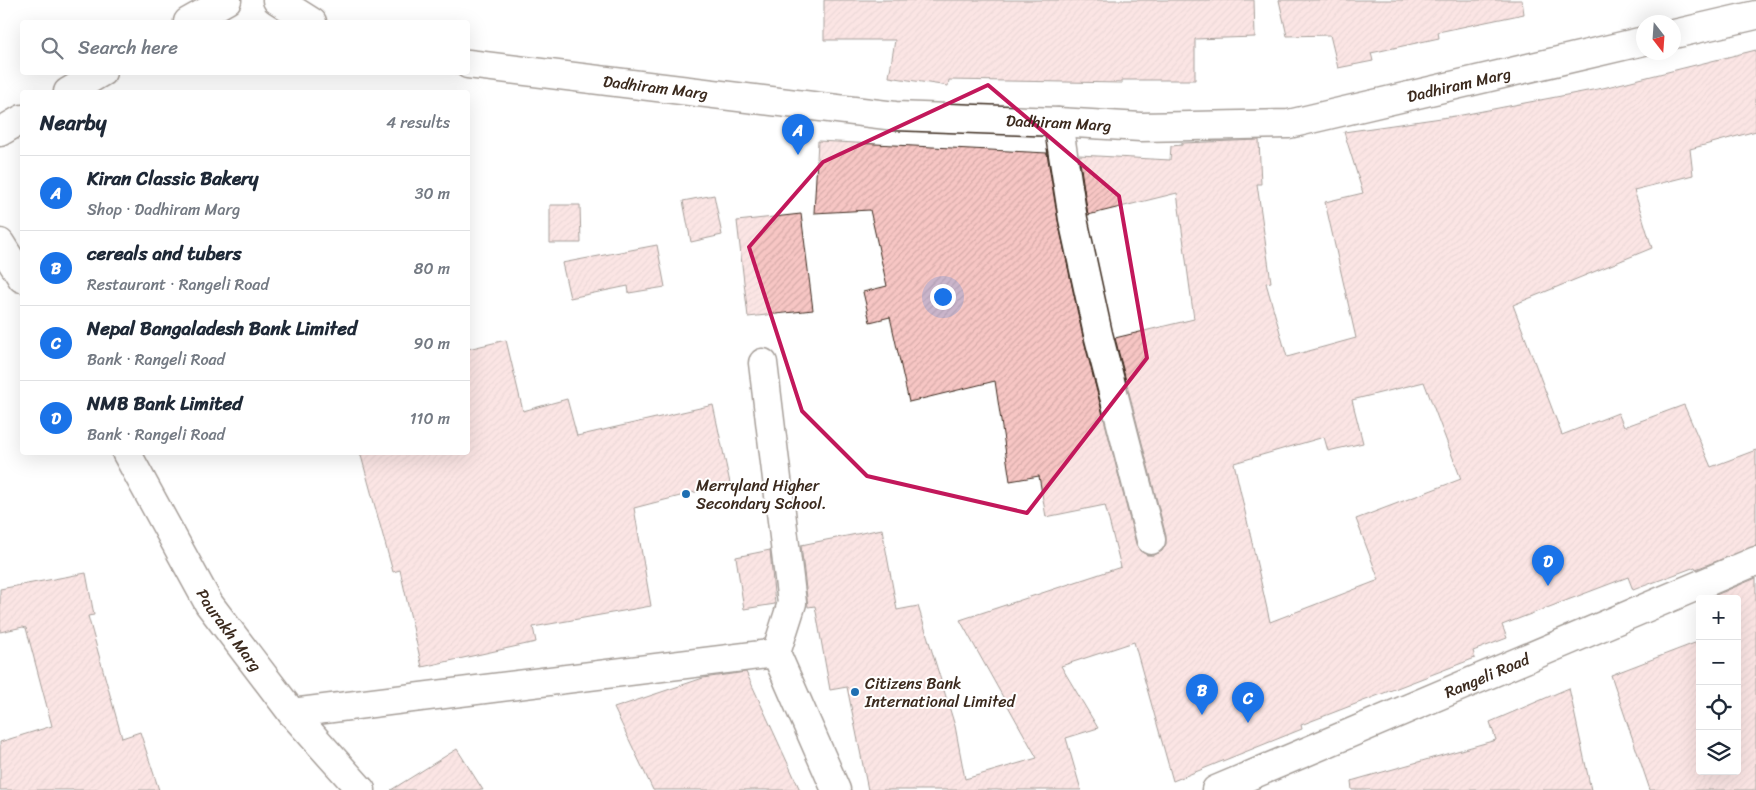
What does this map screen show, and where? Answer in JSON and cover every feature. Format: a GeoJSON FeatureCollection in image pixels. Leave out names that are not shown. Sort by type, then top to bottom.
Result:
{"type":"FeatureCollection","features":[{"type":"Feature","properties":{"kind":"street"},"geometry":{"type":"LineString","coordinates":[[192,20],[227,0]]}},
{"type":"Feature","properties":{"kind":"street"},"geometry":{"type":"LineString","coordinates":[[277,0],[309,20]]}},
{"type":"Feature","properties":{"kind":"street"},"geometry":{"type":"LineString","coordinates":[[1681,32],[1756,15]]}},
{"type":"Feature","properties":{"kind":"street","name":"Dadhiram Marg"},"geometry":{"type":"LineString","coordinates":[[470,64],[895,116],[1141,127],[1289,124],[1636,43]]}},
{"type":"Feature","properties":{"kind":"street"},"geometry":{"type":"LineString","coordinates":[[71,90],[97,75]]}},
{"type":"Feature","properties":{"kind":"street"},"geometry":{"type":"LineString","coordinates":[[0,132],[20,120]]}},
{"type":"Feature","properties":{"kind":"street"},"geometry":{"type":"LineString","coordinates":[[1058,122],[1073,219],[1098,334],[1151,540]]}},
{"type":"Feature","properties":{"kind":"street"},"geometry":{"type":"LineString","coordinates":[[0,243],[20,275]]}},
{"type":"Feature","properties":{"kind":"street"},"geometry":{"type":"LineString","coordinates":[[762,363],[792,602],[776,653],[836,790]]}},
{"type":"Feature","properties":{"kind":"street","name":"Paurakh Marg"},"geometry":{"type":"LineString","coordinates":[[128,455],[209,604],[292,713],[361,790]]}},
{"type":"Feature","properties":{"kind":"street","name":"Rangeli Road"},"geometry":{"type":"LineString","coordinates":[[1216,790],[1756,561]]}},
{"type":"Feature","properties":{"kind":"street"},"geometry":{"type":"LineString","coordinates":[[292,713],[776,653]]}},
{"type":"Feature","properties":{"kind":"highlighted area"},"geometry":{"type":"Polygon","coordinates":[[[988,85],[1119,196],[1147,358],[1027,513],[867,476],[802,411],[749,247],[823,162],[988,85]]]}},
{"type":"Feature","properties":{"kind":"building"},"geometry":{"type":"Polygon","coordinates":[[[824,0],[1254,0],[1255,37],[1195,39],[1195,80],[1122,80],[1122,83],[949,80],[948,86],[889,77],[895,40],[824,40],[824,0]]]}},
{"type":"Feature","properties":{"kind":"building"},"geometry":{"type":"Polygon","coordinates":[[[1279,0],[1522,0],[1524,14],[1438,32],[1439,38],[1371,53],[1373,61],[1338,68],[1330,35],[1287,36],[1279,0]]]}},
{"type":"Feature","properties":{"kind":"building"},"geometry":{"type":"Polygon","coordinates":[[[1756,50],[1756,131],[1690,149],[1693,175],[1634,190],[1652,248],[1513,305],[1562,435],[1618,413],[1624,427],[1684,405],[1711,467],[1756,450],[1756,546],[1633,590],[1628,577],[1502,625],[1507,638],[1473,651],[1475,658],[1301,725],[1302,729],[1173,781],[1134,642],[1061,666],[1098,728],[1066,738],[1081,790],[868,790],[847,687],[830,690],[815,606],[808,607],[801,545],[882,529],[897,610],[918,606],[955,726],[965,779],[1037,758],[960,620],[1121,567],[1105,505],[1046,517],[1039,476],[1010,481],[995,381],[909,402],[890,317],[870,322],[863,292],[887,286],[870,210],[814,213],[818,141],[1047,153],[1058,221],[1083,337],[1136,544],[1140,551],[1147,555],[1154,555],[1162,551],[1166,544],[1166,536],[1115,338],[1194,319],[1177,193],[1088,215],[1079,155],[1170,160],[1171,146],[1182,145],[1182,143],[1259,140],[1261,184],[1257,184],[1271,282],[1266,283],[1287,357],[1356,338],[1325,202],[1363,193],[1344,132],[1462,115],[1603,88],[1756,50]],[[1424,382],[1352,400],[1363,443],[1328,451],[1324,437],[1234,463],[1270,622],[1379,580],[1356,519],[1461,479],[1424,382]]]}},
{"type":"Feature","properties":{"kind":"building"},"geometry":{"type":"Polygon","coordinates":[[[714,195],[722,235],[691,242],[683,201],[714,195]]]}},
{"type":"Feature","properties":{"kind":"building"},"geometry":{"type":"Polygon","coordinates":[[[550,205],[580,205],[581,243],[550,243],[550,205]]]}},
{"type":"Feature","properties":{"kind":"building"},"geometry":{"type":"Polygon","coordinates":[[[801,214],[813,310],[748,317],[737,221],[801,214]]]}},
{"type":"Feature","properties":{"kind":"building"},"geometry":{"type":"Polygon","coordinates":[[[657,245],[665,287],[629,293],[628,286],[570,298],[562,263],[657,245]]]}},
{"type":"Feature","properties":{"kind":"building"},"geometry":{"type":"Polygon","coordinates":[[[506,340],[523,411],[567,399],[577,436],[713,405],[730,483],[634,508],[651,606],[533,627],[536,642],[422,667],[400,570],[393,572],[361,455],[470,455],[470,349],[506,340]]]}},
{"type":"Feature","properties":{"kind":"building"},"geometry":{"type":"Polygon","coordinates":[[[770,550],[775,604],[744,609],[736,557],[770,550]]]}},
{"type":"Feature","properties":{"kind":"building"},"geometry":{"type":"Polygon","coordinates":[[[86,573],[94,615],[88,616],[122,738],[140,732],[159,790],[0,790],[0,742],[52,726],[26,628],[0,632],[0,589],[86,573]]]}},
{"type":"Feature","properties":{"kind":"building"},"geometry":{"type":"Polygon","coordinates":[[[1756,578],[1756,790],[1650,790],[1611,675],[1696,643],[1696,775],[1741,775],[1741,595],[1716,595],[1756,578]]]}},
{"type":"Feature","properties":{"kind":"building"},"geometry":{"type":"Polygon","coordinates":[[[746,672],[800,790],[653,790],[614,708],[703,678],[746,672]]]}},
{"type":"Feature","properties":{"kind":"building"},"geometry":{"type":"Polygon","coordinates":[[[1569,688],[1591,790],[1352,790],[1351,781],[1496,740],[1490,722],[1569,688]]]}},
{"type":"Feature","properties":{"kind":"building"},"geometry":{"type":"Polygon","coordinates":[[[457,749],[483,790],[391,790],[457,749]]]}},
{"type":"Feature","properties":{"kind":"place","name":"Kiran Classic Bakery"},"geometry":{"type":"Point","coordinates":[798,155]}},
{"type":"Feature","properties":{"kind":"place","name":"Merryland Higher Secondary School."},"geometry":{"type":"Point","coordinates":[686,494]}},
{"type":"Feature","properties":{"kind":"place","name":"NMB Bank Limited"},"geometry":{"type":"Point","coordinates":[1548,586]}},
{"type":"Feature","properties":{"kind":"place","name":"Citizens Bank International Limited"},"geometry":{"type":"Point","coordinates":[855,692]}},
{"type":"Feature","properties":{"kind":"place","name":"cereals and tubers"},"geometry":{"type":"Point","coordinates":[1202,715]}},
{"type":"Feature","properties":{"kind":"place","name":"Nepal Bangaladesh Bank Limited"},"geometry":{"type":"Point","coordinates":[1248,723]}}]}
